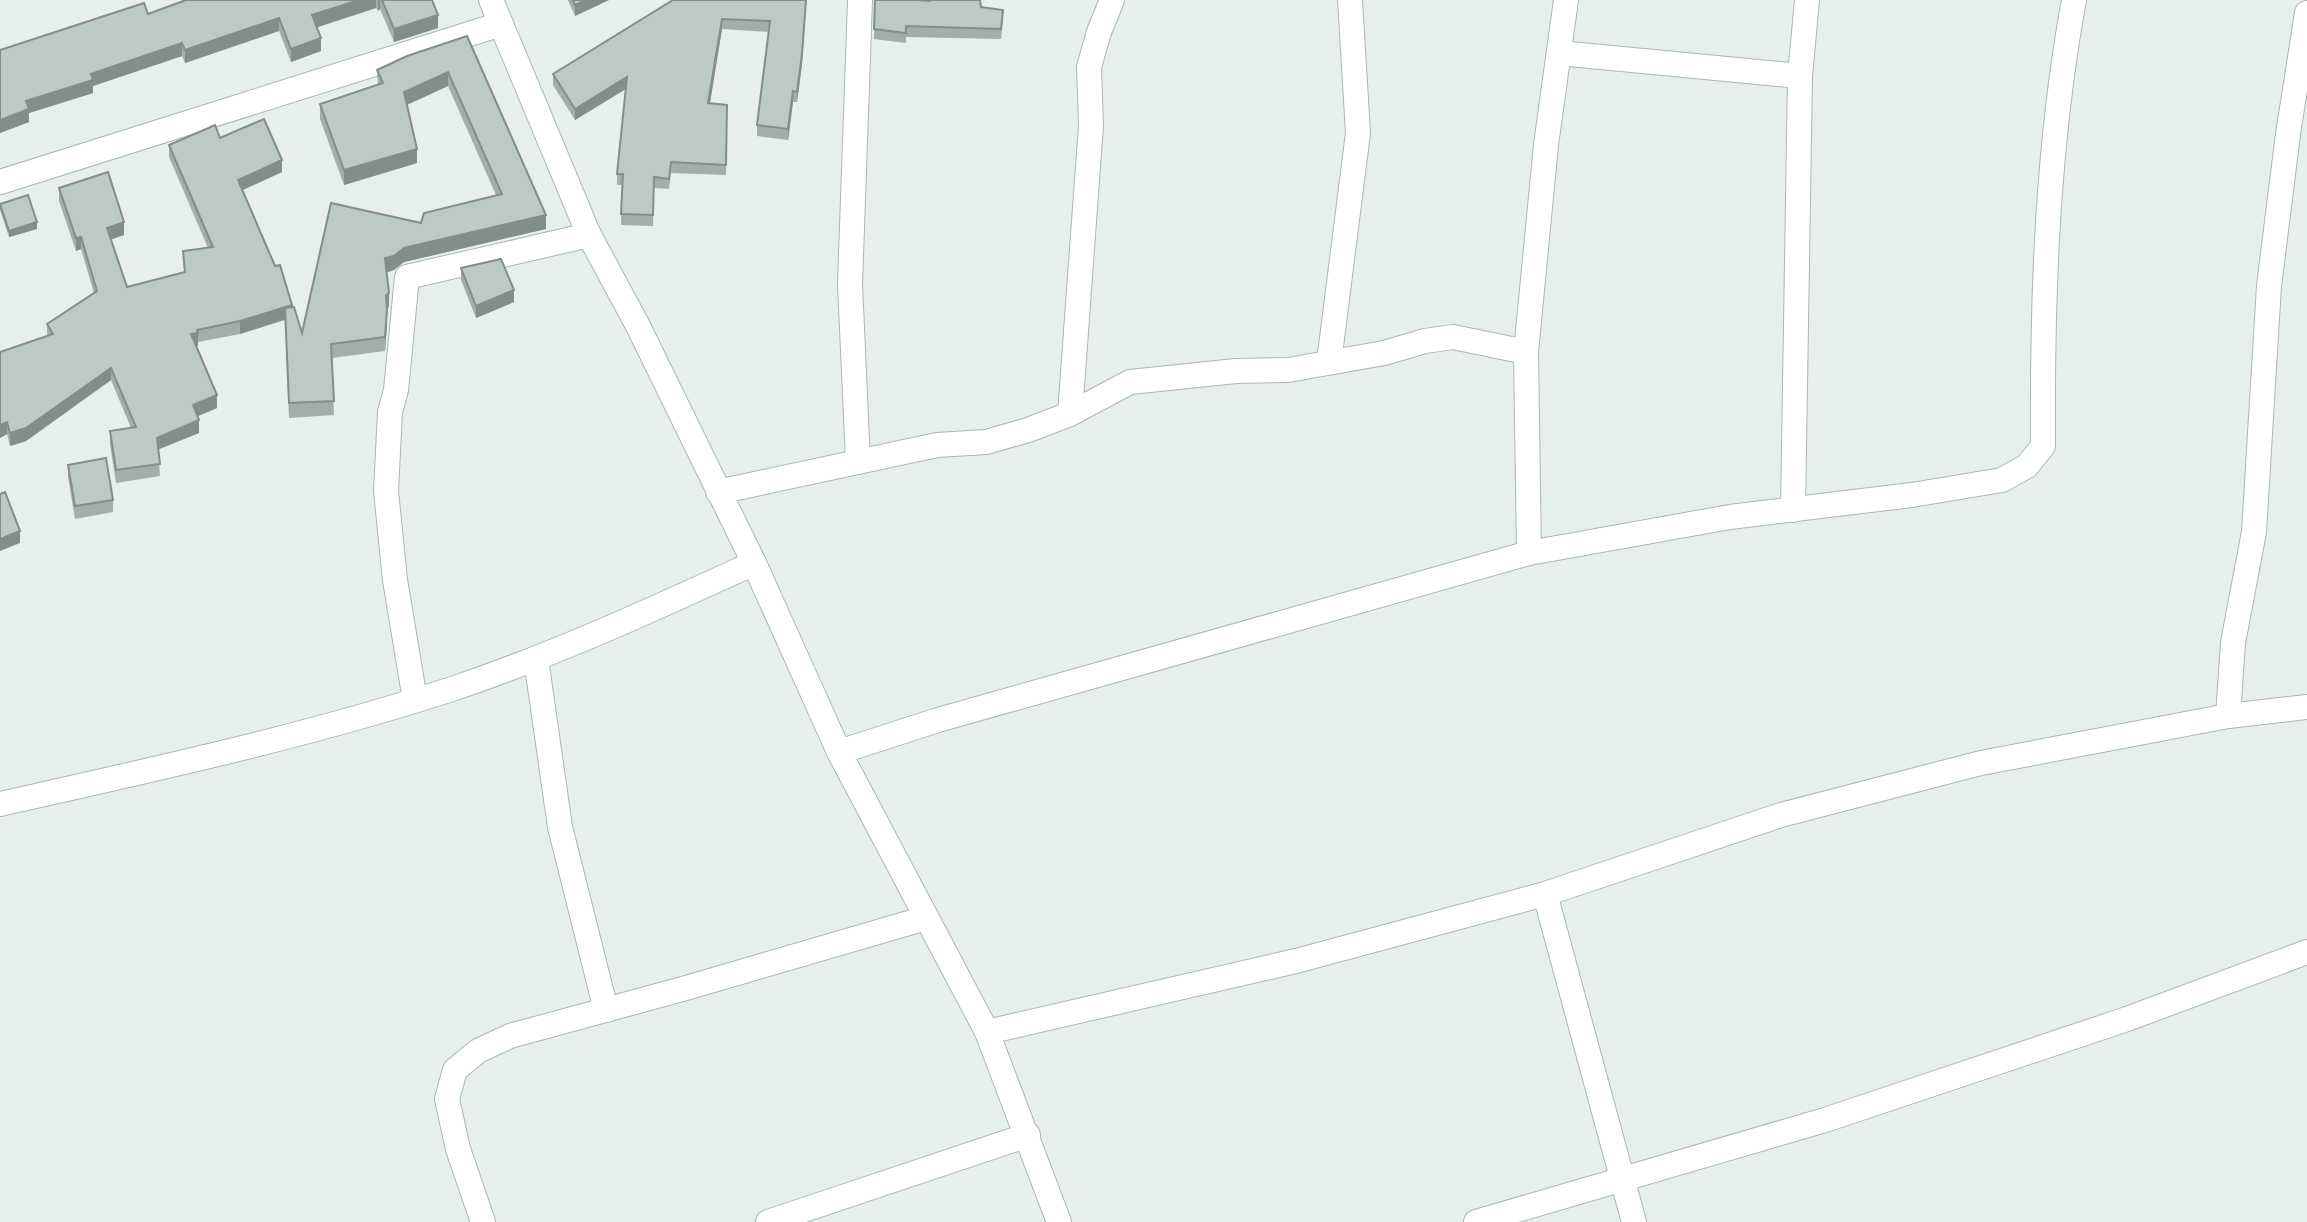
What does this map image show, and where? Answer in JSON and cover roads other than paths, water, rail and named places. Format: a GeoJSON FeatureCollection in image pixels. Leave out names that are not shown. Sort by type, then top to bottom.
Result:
{"type":"FeatureCollection","features":[{"type":"Feature","properties":{"kind":"street"},"geometry":{"type":"LineString","coordinates":[[491,0],[589,235],[638,326],[754,563],[839,752],[987,1032],[1059,1222]]}},
{"type":"Feature","properties":{"kind":"street"},"geometry":{"type":"LineString","coordinates":[[858,462],[850,284],[860,0]]}},
{"type":"Feature","properties":{"kind":"street"},"geometry":{"type":"LineString","coordinates":[[1070,414],[1091,125],[1089,67],[1112,0]]}},
{"type":"Feature","properties":{"kind":"street"},"geometry":{"type":"LineString","coordinates":[[1329,362],[1358,133],[1350,0]]}},
{"type":"Feature","properties":{"kind":"street"},"geometry":{"type":"LineString","coordinates":[[1529,553],[1526,352],[1541,190],[1566,0]]}},
{"type":"Feature","properties":{"kind":"street"},"geometry":{"type":"LineString","coordinates":[[1793,510],[1800,76],[1807,0]]}},
{"type":"Feature","properties":{"kind":"street"},"geometry":{"type":"LineString","coordinates":[[839,752],[938,720],[1529,553],[1730,517],[2002,480],[2027,466],[2043,446],[2048,229],[2060,75],[2074,0]]}},
{"type":"Feature","properties":{"kind":"street"},"geometry":{"type":"LineString","coordinates":[[2228,716],[2233,643],[2254,532],[2269,286],[2307,13]]}},
{"type":"Feature","properties":{"kind":"street"},"geometry":{"type":"LineString","coordinates":[[0,182],[501,24]]}},
{"type":"Feature","properties":{"kind":"street"},"geometry":{"type":"LineString","coordinates":[[1559,53],[1800,76]]}},
{"type":"Feature","properties":{"kind":"street"},"geometry":{"type":"LineString","coordinates":[[415,700],[395,580],[386,491],[390,412],[396,390],[407,277],[589,235]]}},
{"type":"Feature","properties":{"kind":"street"},"geometry":{"type":"LineString","coordinates":[[718,492],[937,445],[986,442],[1070,414],[1130,382],[1236,371],[1288,370],[1453,337],[1526,352]]}},
{"type":"Feature","properties":{"kind":"street"},"geometry":{"type":"LineString","coordinates":[[0,804],[219,754],[415,700],[585,640],[754,563]]}},
{"type":"Feature","properties":{"kind":"street"},"geometry":{"type":"LineString","coordinates":[[536,659],[560,827],[606,1010]]}},
{"type":"Feature","properties":{"kind":"street"},"geometry":{"type":"LineString","coordinates":[[987,1032],[1296,961],[1545,894],[1781,815],[1981,763],[2228,716],[2307,707]]}},
{"type":"Feature","properties":{"kind":"street"},"geometry":{"type":"LineString","coordinates":[[1545,894],[1634,1222]]}},
{"type":"Feature","properties":{"kind":"street"},"geometry":{"type":"LineString","coordinates":[[483,1222],[458,1149],[447,1099],[455,1070],[478,1051],[510,1036],[926,918]]}},
{"type":"Feature","properties":{"kind":"street"},"geometry":{"type":"LineString","coordinates":[[1476,1222],[1825,1120],[2127,1019],[2307,952]]}},
{"type":"Feature","properties":{"kind":"street"},"geometry":{"type":"LineString","coordinates":[[768,1222],[1028,1135]]}}]}
